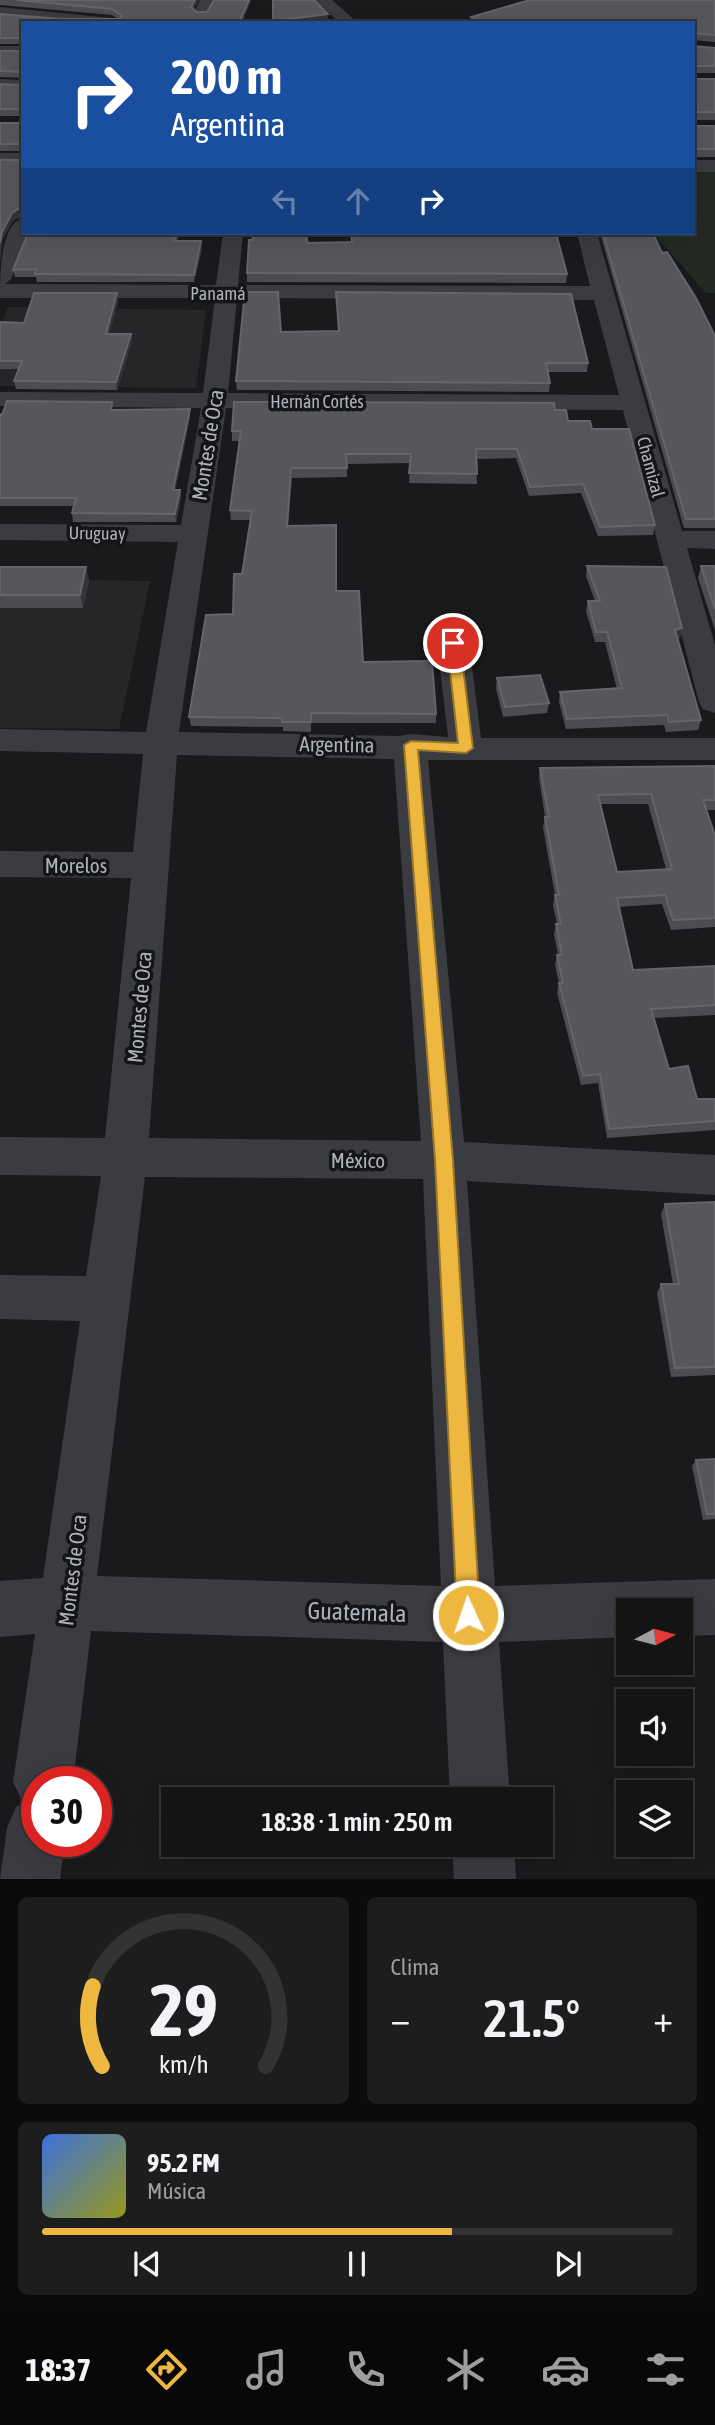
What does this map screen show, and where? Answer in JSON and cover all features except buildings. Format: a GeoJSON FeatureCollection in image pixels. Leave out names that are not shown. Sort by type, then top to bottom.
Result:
{"type":"FeatureCollection","features":[{"type":"Feature","properties":{"kind":"street"},"geometry":{"type":"LineString","coordinates":[[75,0],[78,19]]}},
{"type":"Feature","properties":{"kind":"street"},"geometry":{"type":"LineString","coordinates":[[323,0],[348,21]]}},
{"type":"Feature","properties":{"kind":"street"},"geometry":{"type":"LineString","coordinates":[[0,12],[95,21]]}},
{"type":"Feature","properties":{"kind":"street"},"geometry":{"type":"LineString","coordinates":[[0,51],[21,51]]}},
{"type":"Feature","properties":{"kind":"street"},"geometry":{"type":"LineString","coordinates":[[0,85],[21,85]]}},
{"type":"Feature","properties":{"kind":"street"},"geometry":{"type":"LineString","coordinates":[[0,159],[21,159]]}},
{"type":"Feature","properties":{"kind":"street"},"geometry":{"type":"LineString","coordinates":[[695,166],[715,166]]}},
{"type":"Feature","properties":{"kind":"street"},"geometry":{"type":"LineString","coordinates":[[0,279],[21,229]]}},
{"type":"Feature","properties":{"kind":"street","name":"Montes de Oca"},"geometry":{"type":"LineString","coordinates":[[45,1766],[69,1603],[105,1299],[125,1159],[161,742],[215,400],[233,235]]}},
{"type":"Feature","properties":{"kind":"street","name":"Chamizal"},"geometry":{"type":"LineString","coordinates":[[588,235],[715,702]]}},
{"type":"Feature","properties":{"kind":"street","name":"Panamá"},"geometry":{"type":"LineString","coordinates":[[0,291],[603,293]]}},
{"type":"Feature","properties":{"kind":"street","name":"Hernán Cortés"},"geometry":{"type":"LineString","coordinates":[[0,399],[634,403]]}},
{"type":"Feature","properties":{"kind":"street","name":"Uruguay"},"geometry":{"type":"LineString","coordinates":[[0,532],[192,546]]}},
{"type":"Feature","properties":{"kind":"street"},"geometry":{"type":"LineString","coordinates":[[670,539],[715,540]]}},
{"type":"Feature","properties":{"kind":"street","name":"Uruguay"},"geometry":{"type":"LineString","coordinates":[[0,556],[192,546]]}},
{"type":"Feature","properties":{"kind":"street"},"geometry":{"type":"LineString","coordinates":[[453,643],[466,748]]}},
{"type":"Feature","properties":{"kind":"street","name":"Argentina"},"geometry":{"type":"LineString","coordinates":[[0,740],[466,748],[715,749]]}},
{"type":"Feature","properties":{"kind":"street"},"geometry":{"type":"LineString","coordinates":[[411,745],[444,1160],[479,1787]]}},
{"type":"Feature","properties":{"kind":"street","name":"Morelos"},"geometry":{"type":"LineString","coordinates":[[0,864],[152,865]]}},
{"type":"Feature","properties":{"kind":"street","name":"México"},"geometry":{"type":"LineString","coordinates":[[0,1156],[444,1160],[715,1175]]}},
{"type":"Feature","properties":{"kind":"street"},"geometry":{"type":"LineString","coordinates":[[0,1297],[105,1299]]}},
{"type":"Feature","properties":{"kind":"street","name":"Guatemala"},"geometry":{"type":"LineString","coordinates":[[0,1609],[69,1603],[468,1615],[715,1607]]}},
{"type":"Feature","properties":{"kind":"street"},"geometry":{"type":"LineString","coordinates":[[29,1879],[32,1857]]}},
{"type":"Feature","properties":{"kind":"street"},"geometry":{"type":"LineString","coordinates":[[484,1857],[485,1879]]}},
{"type":"Feature","properties":{"kind":"shaded area"},"geometry":{"type":"Polygon","coordinates":[[[695,171],[715,171],[715,293],[706,293],[655,235],[695,235],[695,171]]]}},
{"type":"Feature","properties":{"kind":"shaded area"},"geometry":{"type":"Polygon","coordinates":[[[8,307],[206,310],[196,388],[0,386],[0,330],[8,307]]]}},
{"type":"Feature","properties":{"kind":"shaded area"},"geometry":{"type":"Polygon","coordinates":[[[0,579],[150,581],[119,729],[0,728],[0,579]]]}},
{"type":"Feature","properties":{"kind":"route"},"geometry":{"type":"LineString","coordinates":[[453,643],[466,748],[411,745],[444,1160],[468,1615]]}}]}
